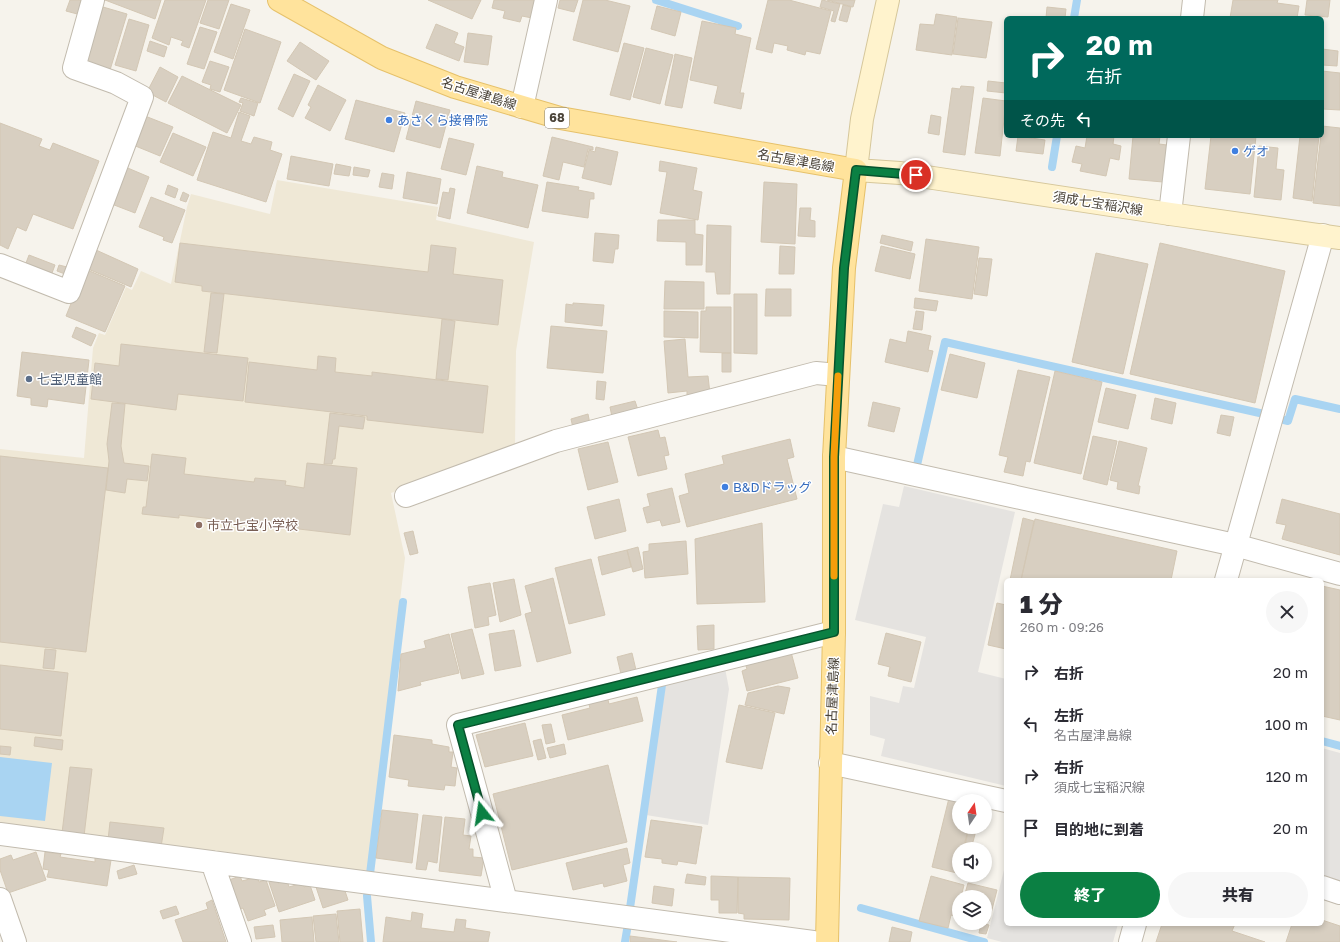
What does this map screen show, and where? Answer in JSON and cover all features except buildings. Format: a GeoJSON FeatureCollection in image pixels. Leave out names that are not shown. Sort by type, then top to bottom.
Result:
{"type":"FeatureCollection","features":[{"type":"Feature","properties":{"kind":"main road","name":"名古屋津島線"},"geometry":{"type":"LineString","coordinates":[[279,0],[382,58],[455,87],[522,107],[560,118],[856,170],[844,268],[834,457],[834,632],[827,942]]}},
{"type":"Feature","properties":{"kind":"main road"},"geometry":{"type":"LineString","coordinates":[[856,170],[862,119],[888,0]]}},
{"type":"Feature","properties":{"kind":"main road","name":"須成七宝稲沢線"},"geometry":{"type":"LineString","coordinates":[[856,170],[900,173],[1170,214],[1332,236]]}},
{"type":"Feature","properties":{"kind":"street"},"geometry":{"type":"LineString","coordinates":[[0,265],[69,292],[142,96],[116,83],[74,68],[93,0]]}},
{"type":"Feature","properties":{"kind":"street"},"geometry":{"type":"LineString","coordinates":[[522,107],[546,0]]}},
{"type":"Feature","properties":{"kind":"street"},"geometry":{"type":"LineString","coordinates":[[1192,16],[1194,0]]}},
{"type":"Feature","properties":{"kind":"street"},"geometry":{"type":"LineString","coordinates":[[1170,214],[1179,138]]}},
{"type":"Feature","properties":{"kind":"street"},"geometry":{"type":"LineString","coordinates":[[1227,578],[1235,545],[1332,236]]}},
{"type":"Feature","properties":{"kind":"street"},"geometry":{"type":"LineString","coordinates":[[406,496],[556,441],[816,373],[838,375]]}},
{"type":"Feature","properties":{"kind":"street"},"geometry":{"type":"LineString","coordinates":[[834,457],[1235,545],[1340,574]]}},
{"type":"Feature","properties":{"kind":"street"},"geometry":{"type":"LineString","coordinates":[[506,901],[458,725],[834,632]]}},
{"type":"Feature","properties":{"kind":"street"},"geometry":{"type":"LineString","coordinates":[[830,763],[1004,800]]}},
{"type":"Feature","properties":{"kind":"street"},"geometry":{"type":"LineString","coordinates":[[0,834],[813,942]]}},
{"type":"Feature","properties":{"kind":"street"},"geometry":{"type":"LineString","coordinates":[[212,862],[240,942]]}},
{"type":"Feature","properties":{"kind":"street"},"geometry":{"type":"LineString","coordinates":[[1324,888],[1340,893]]}},
{"type":"Feature","properties":{"kind":"street"},"geometry":{"type":"LineString","coordinates":[[0,899],[15,942]]}},
{"type":"Feature","properties":{"kind":"street"},"geometry":{"type":"LineString","coordinates":[[1130,942],[1134,926]]}},
{"type":"Feature","properties":{"kind":"shaded area","name":"市立七宝小学校"},"geometry":{"type":"Polygon","coordinates":[[[277,180],[438,207],[436,220],[534,242],[516,351],[515,448],[391,493],[405,558],[368,874],[0,827],[0,449],[84,458],[93,348],[99,333],[105,335],[126,287],[132,290],[141,271],[171,284],[191,194],[270,214],[277,180]]]}},
{"type":"Feature","properties":{"kind":"shaded area"},"geometry":{"type":"Polygon","coordinates":[[[904,486],[1015,512],[978,672],[1004,678],[1004,786],[881,756],[885,739],[870,735],[870,696],[899,703],[903,686],[914,688],[926,637],[855,620],[883,504],[899,507],[904,486]]]}},
{"type":"Feature","properties":{"kind":"shaded area"},"geometry":{"type":"Polygon","coordinates":[[[725,668],[729,689],[708,825],[646,815],[666,682],[725,668]]]}},
{"type":"Feature","properties":{"kind":"shaded area"},"geometry":{"type":"Polygon","coordinates":[[[1324,749],[1340,753],[1340,883],[1324,878],[1324,749]]]}},
{"type":"Feature","properties":{"kind":"shaded area"},"geometry":{"type":"Polygon","coordinates":[[[1004,870],[1004,926],[1117,926],[1113,942],[1002,942],[987,938],[989,930],[992,930],[992,918],[1004,870]]]}},
{"type":"Feature","properties":{"kind":"water"},"geometry":{"type":"Polygon","coordinates":[[[0,757],[52,763],[45,821],[0,816],[0,757]]]}},
{"type":"Feature","properties":{"kind":"waterway"},"geometry":{"type":"LineString","coordinates":[[656,0],[738,26]]}},
{"type":"Feature","properties":{"kind":"waterway"},"geometry":{"type":"LineString","coordinates":[[1074,16],[1077,0]]}},
{"type":"Feature","properties":{"kind":"waterway"},"geometry":{"type":"LineString","coordinates":[[1052,167],[1057,138]]}},
{"type":"Feature","properties":{"kind":"waterway"},"geometry":{"type":"LineString","coordinates":[[917,465],[945,342],[1264,414]]}},
{"type":"Feature","properties":{"kind":"waterway"},"geometry":{"type":"LineString","coordinates":[[1284,420],[1288,421],[1295,399],[1340,409]]}},
{"type":"Feature","properties":{"kind":"waterway"},"geometry":{"type":"LineString","coordinates":[[370,874],[403,602]]}},
{"type":"Feature","properties":{"kind":"waterway"},"geometry":{"type":"LineString","coordinates":[[630,908],[662,685]]}},
{"type":"Feature","properties":{"kind":"waterway"},"geometry":{"type":"LineString","coordinates":[[1324,742],[1340,746]]}},
{"type":"Feature","properties":{"kind":"waterway"},"geometry":{"type":"LineString","coordinates":[[367,896],[371,942]]}},
{"type":"Feature","properties":{"kind":"waterway"},"geometry":{"type":"LineString","coordinates":[[861,908],[984,942]]}},
{"type":"Feature","properties":{"kind":"waterway"},"geometry":{"type":"LineString","coordinates":[[625,942],[627,930]]}},
{"type":"Feature","properties":{"kind":"slow traffic"},"geometry":{"type":"LineString","coordinates":[[834,576],[834,457],[838,376]]}},
{"type":"Feature","properties":{"kind":"place","name":"あさくら接骨院"},"geometry":{"type":"Point","coordinates":[389,120]}},
{"type":"Feature","properties":{"kind":"place","name":"ゲオ"},"geometry":{"type":"Point","coordinates":[1235,151]}},
{"type":"Feature","properties":{"kind":"place","name":"七宝児童館"},"geometry":{"type":"Point","coordinates":[29,379]}},
{"type":"Feature","properties":{"kind":"place","name":"B&Dドラッグ"},"geometry":{"type":"Point","coordinates":[725,487]}},
{"type":"Feature","properties":{"kind":"place","name":"市立七宝小学校"},"geometry":{"type":"Point","coordinates":[199,525]}},
{"type":"Feature","properties":{"kind":"route"},"geometry":{"type":"LineString","coordinates":[[482,813],[458,725],[834,632],[834,457],[844,268],[856,170],[916,175]]}}]}
